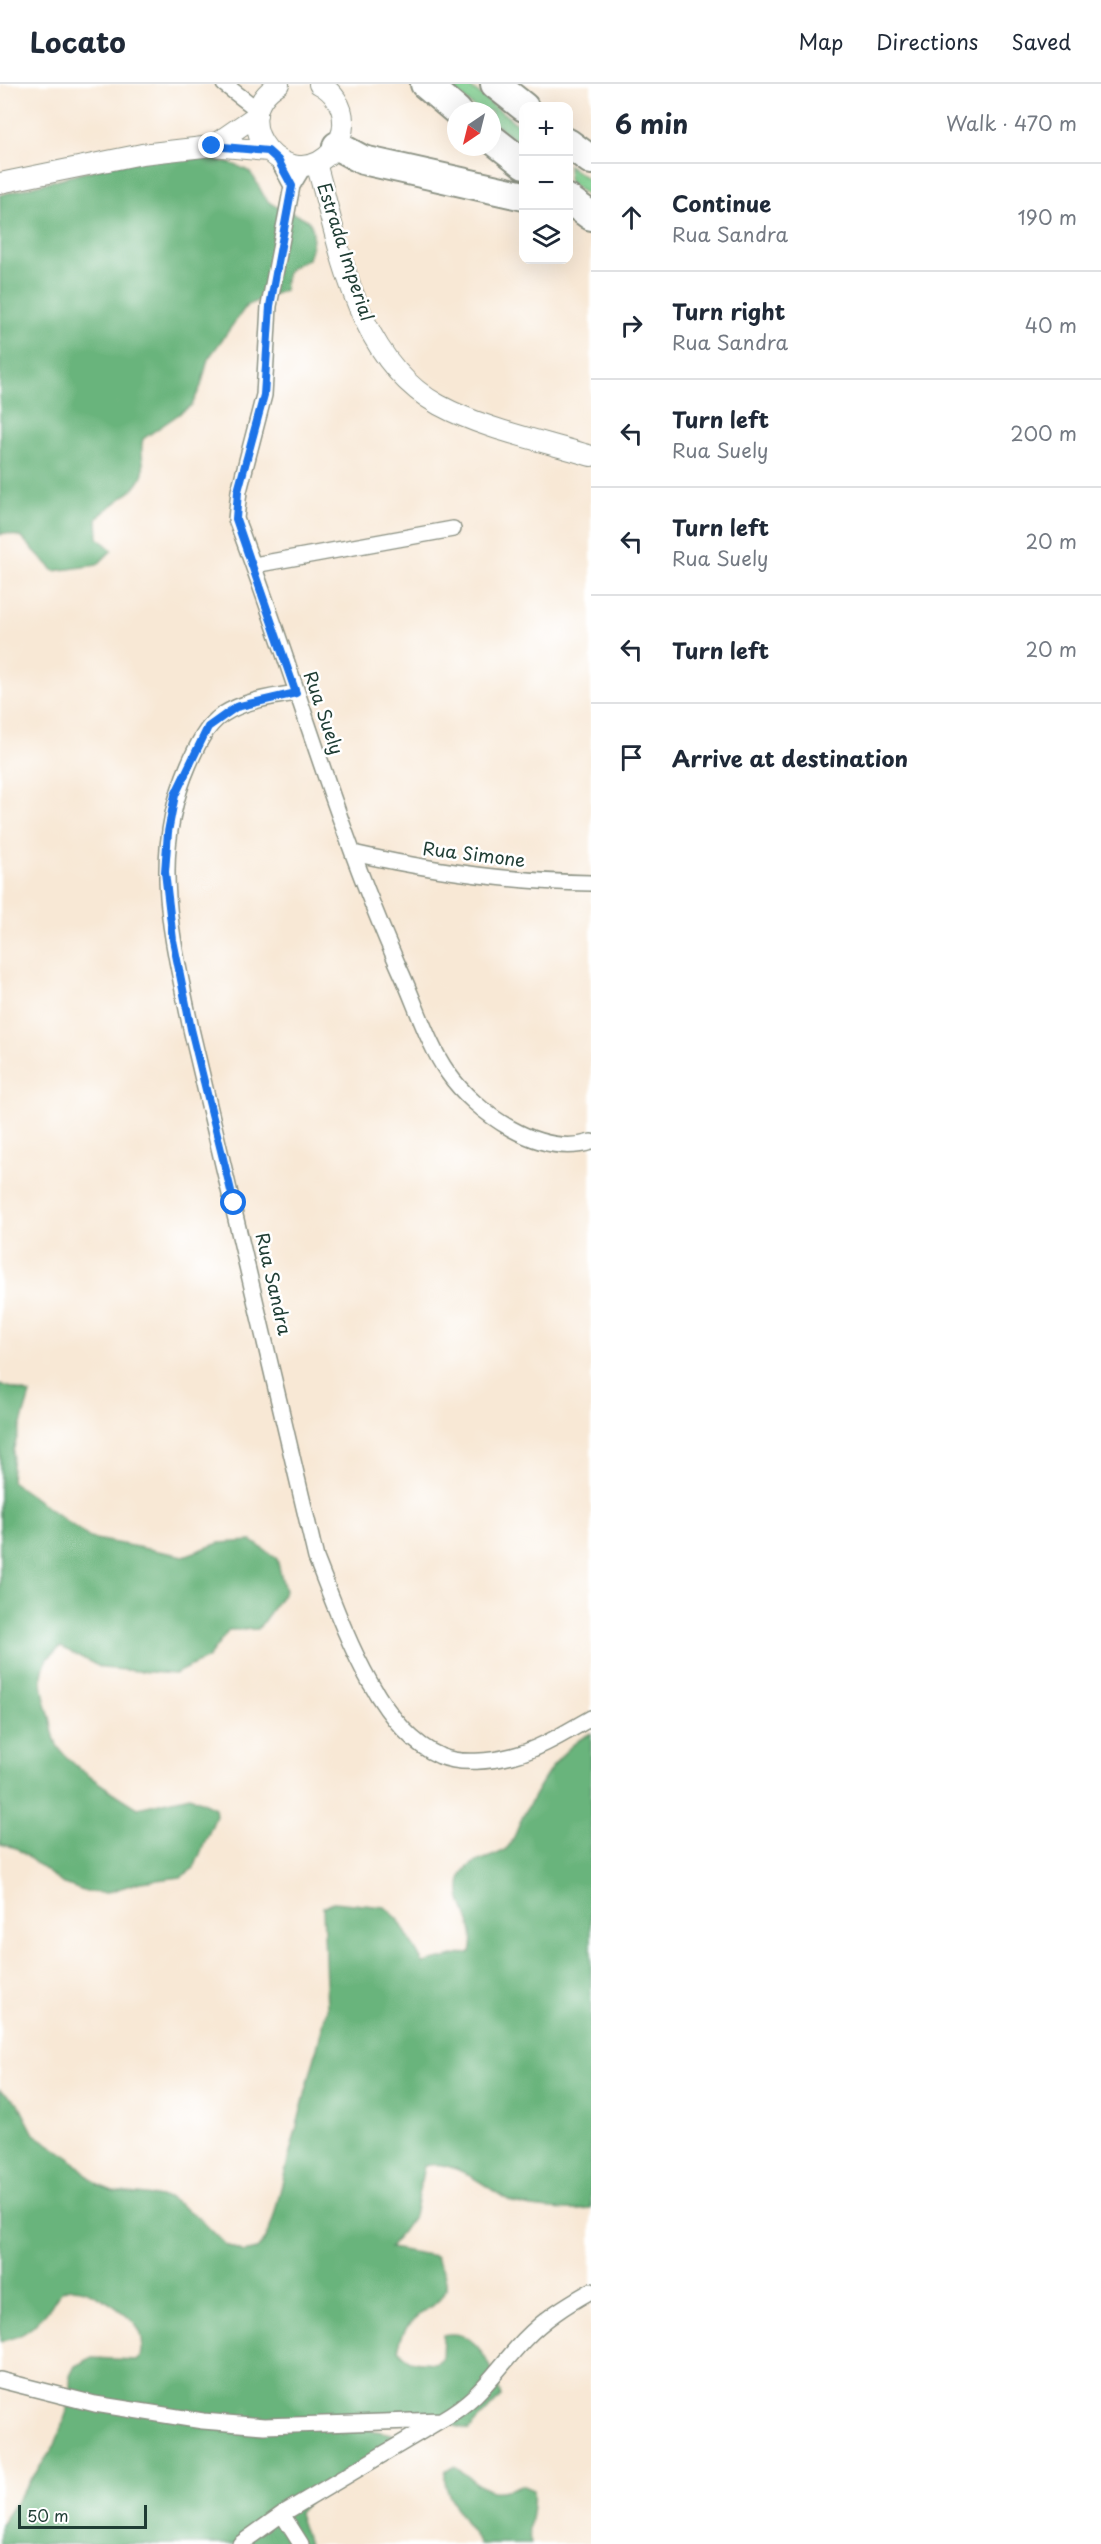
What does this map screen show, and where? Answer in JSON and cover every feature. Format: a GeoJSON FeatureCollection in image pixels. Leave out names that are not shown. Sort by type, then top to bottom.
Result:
{"type":"FeatureCollection","features":[{"type":"Feature","properties":{"kind":"highway"},"geometry":{"type":"LineString","coordinates":[[425,84],[447,103]]}},
{"type":"Feature","properties":{"kind":"highway"},"geometry":{"type":"LineString","coordinates":[[495,84],[519,104]]}},
{"type":"Feature","properties":{"kind":"highway"},"geometry":{"type":"LineString","coordinates":[[501,146],[519,160]]}},
{"type":"Feature","properties":{"kind":"highway"},"geometry":{"type":"LineString","coordinates":[[573,147],[591,160]]}},
{"type":"Feature","properties":{"kind":"highway"},"geometry":{"type":"LineString","coordinates":[[319,158],[363,160],[519,195]]}},
{"type":"Feature","properties":{"kind":"highway"},"geometry":{"type":"LineString","coordinates":[[573,203],[591,216]]}},
{"type":"Feature","properties":{"kind":"highway"},"geometry":{"type":"LineString","coordinates":[[573,221],[591,232]]}},
{"type":"Feature","properties":{"kind":"street"},"geometry":{"type":"LineString","coordinates":[[224,84],[257,113],[260,141],[273,156],[292,186]]}},
{"type":"Feature","properties":{"kind":"street"},"geometry":{"type":"LineString","coordinates":[[0,183],[142,154],[212,146],[273,156],[319,158],[343,120],[341,107],[334,96],[320,84]]}},
{"type":"Feature","properties":{"kind":"street"},"geometry":{"type":"LineString","coordinates":[[212,146],[257,113],[272,85]]}},
{"type":"Feature","properties":{"kind":"street","name":"Rua Suely"},"geometry":{"type":"LineString","coordinates":[[319,158],[292,186],[270,306],[264,395],[238,491],[236,519],[254,565],[353,854],[381,926],[447,1072],[472,1102],[530,1138],[561,1144],[591,1142]]}},
{"type":"Feature","properties":{"kind":"street","name":"Estrada Imperial"},"geometry":{"type":"LineString","coordinates":[[319,158],[357,302],[371,333],[402,378],[438,405],[461,416],[591,456]]}},
{"type":"Feature","properties":{"kind":"street"},"geometry":{"type":"LineString","coordinates":[[254,565],[453,529]]}},
{"type":"Feature","properties":{"kind":"street","name":"Rua Sandra"},"geometry":{"type":"LineString","coordinates":[[296,693],[236,707],[208,727],[175,795],[168,832],[165,872],[173,940],[191,1029],[316,1558],[349,1640],[378,1697],[417,1743],[441,1757],[470,1761],[512,1756],[540,1746],[591,1718]]}},
{"type":"Feature","properties":{"kind":"street","name":"Rua Simone"},"geometry":{"type":"LineString","coordinates":[[353,854],[473,877],[530,882],[591,883]]}},
{"type":"Feature","properties":{"kind":"street"},"geometry":{"type":"LineString","coordinates":[[240,2544],[282,2514],[464,2407],[480,2393],[523,2341],[563,2306],[591,2291]]}},
{"type":"Feature","properties":{"kind":"street"},"geometry":{"type":"LineString","coordinates":[[0,2380],[95,2404],[203,2421],[264,2427],[441,2420]]}},
{"type":"Feature","properties":{"kind":"street"},"geometry":{"type":"LineString","coordinates":[[282,2514],[301,2544]]}},
{"type":"Feature","properties":{"kind":"green space"},"geometry":{"type":"Polygon","coordinates":[[[446,84],[466,84],[489,102],[468,102],[446,84]]]}},
{"type":"Feature","properties":{"kind":"green space"},"geometry":{"type":"Polygon","coordinates":[[[501,112],[519,126],[519,143],[501,128],[501,112]]]}},
{"type":"Feature","properties":{"kind":"green space"},"geometry":{"type":"Polygon","coordinates":[[[153,159],[214,160],[248,171],[269,202],[310,223],[313,231],[308,259],[289,270],[285,278],[285,290],[247,305],[208,359],[201,386],[192,405],[143,439],[143,472],[136,486],[97,519],[98,538],[112,550],[97,565],[54,571],[21,537],[4,533],[0,535],[0,195],[112,165],[153,159]]]}},
{"type":"Feature","properties":{"kind":"green space"},"geometry":{"type":"Polygon","coordinates":[[[573,169],[591,182],[591,198],[573,185],[573,169]]]}},
{"type":"Feature","properties":{"kind":"green space"},"geometry":{"type":"Polygon","coordinates":[[[0,1384],[30,1394],[13,1451],[11,1481],[90,1538],[184,1556],[219,1543],[252,1541],[277,1559],[285,1591],[258,1629],[229,1630],[208,1658],[174,1674],[102,1668],[61,1647],[46,1661],[43,1670],[44,1697],[57,1745],[82,1771],[138,1808],[190,1796],[215,1808],[216,1816],[194,1868],[181,1877],[140,1882],[105,1893],[86,1892],[62,1883],[16,1848],[0,1844],[0,1384]]]}},
{"type":"Feature","properties":{"kind":"green space"},"geometry":{"type":"Polygon","coordinates":[[[591,1733],[591,2208],[564,2210],[519,2204],[458,2170],[435,2164],[424,2166],[414,2215],[390,2248],[435,2256],[446,2282],[441,2298],[405,2329],[398,2349],[410,2361],[435,2363],[442,2359],[443,2335],[455,2334],[466,2338],[482,2353],[501,2396],[469,2430],[402,2410],[338,2424],[392,2434],[398,2441],[312,2496],[298,2513],[308,2544],[0,2544],[0,2525],[55,2445],[72,2397],[70,2376],[75,2366],[91,2358],[136,2360],[141,2358],[142,2338],[132,2321],[114,2306],[91,2293],[70,2288],[61,2292],[35,2325],[23,2334],[0,2341],[0,2090],[18,2103],[34,2134],[70,2158],[98,2185],[113,2191],[169,2198],[199,2218],[226,2245],[244,2252],[257,2249],[265,2240],[272,2223],[327,2009],[323,1907],[333,1902],[385,1907],[398,1919],[423,1963],[471,1952],[472,1931],[460,1896],[460,1886],[465,1870],[470,1865],[508,1847],[528,1806],[550,1770],[568,1749],[591,1733]]]}},
{"type":"Feature","properties":{"kind":"green space"},"geometry":{"type":"Polygon","coordinates":[[[455,2467],[486,2489],[500,2491],[521,2485],[533,2490],[531,2544],[480,2544],[456,2508],[446,2488],[446,2470],[455,2467]]]}},
{"type":"Feature","properties":{"kind":"route"},"geometry":{"type":"LineString","coordinates":[[212,146],[268,151],[278,160],[292,186],[270,306],[264,395],[238,491],[236,519],[254,565],[296,693],[266,698],[236,707],[208,727],[175,795],[168,832],[165,872],[173,940],[191,1029],[234,1203]]}}]}
